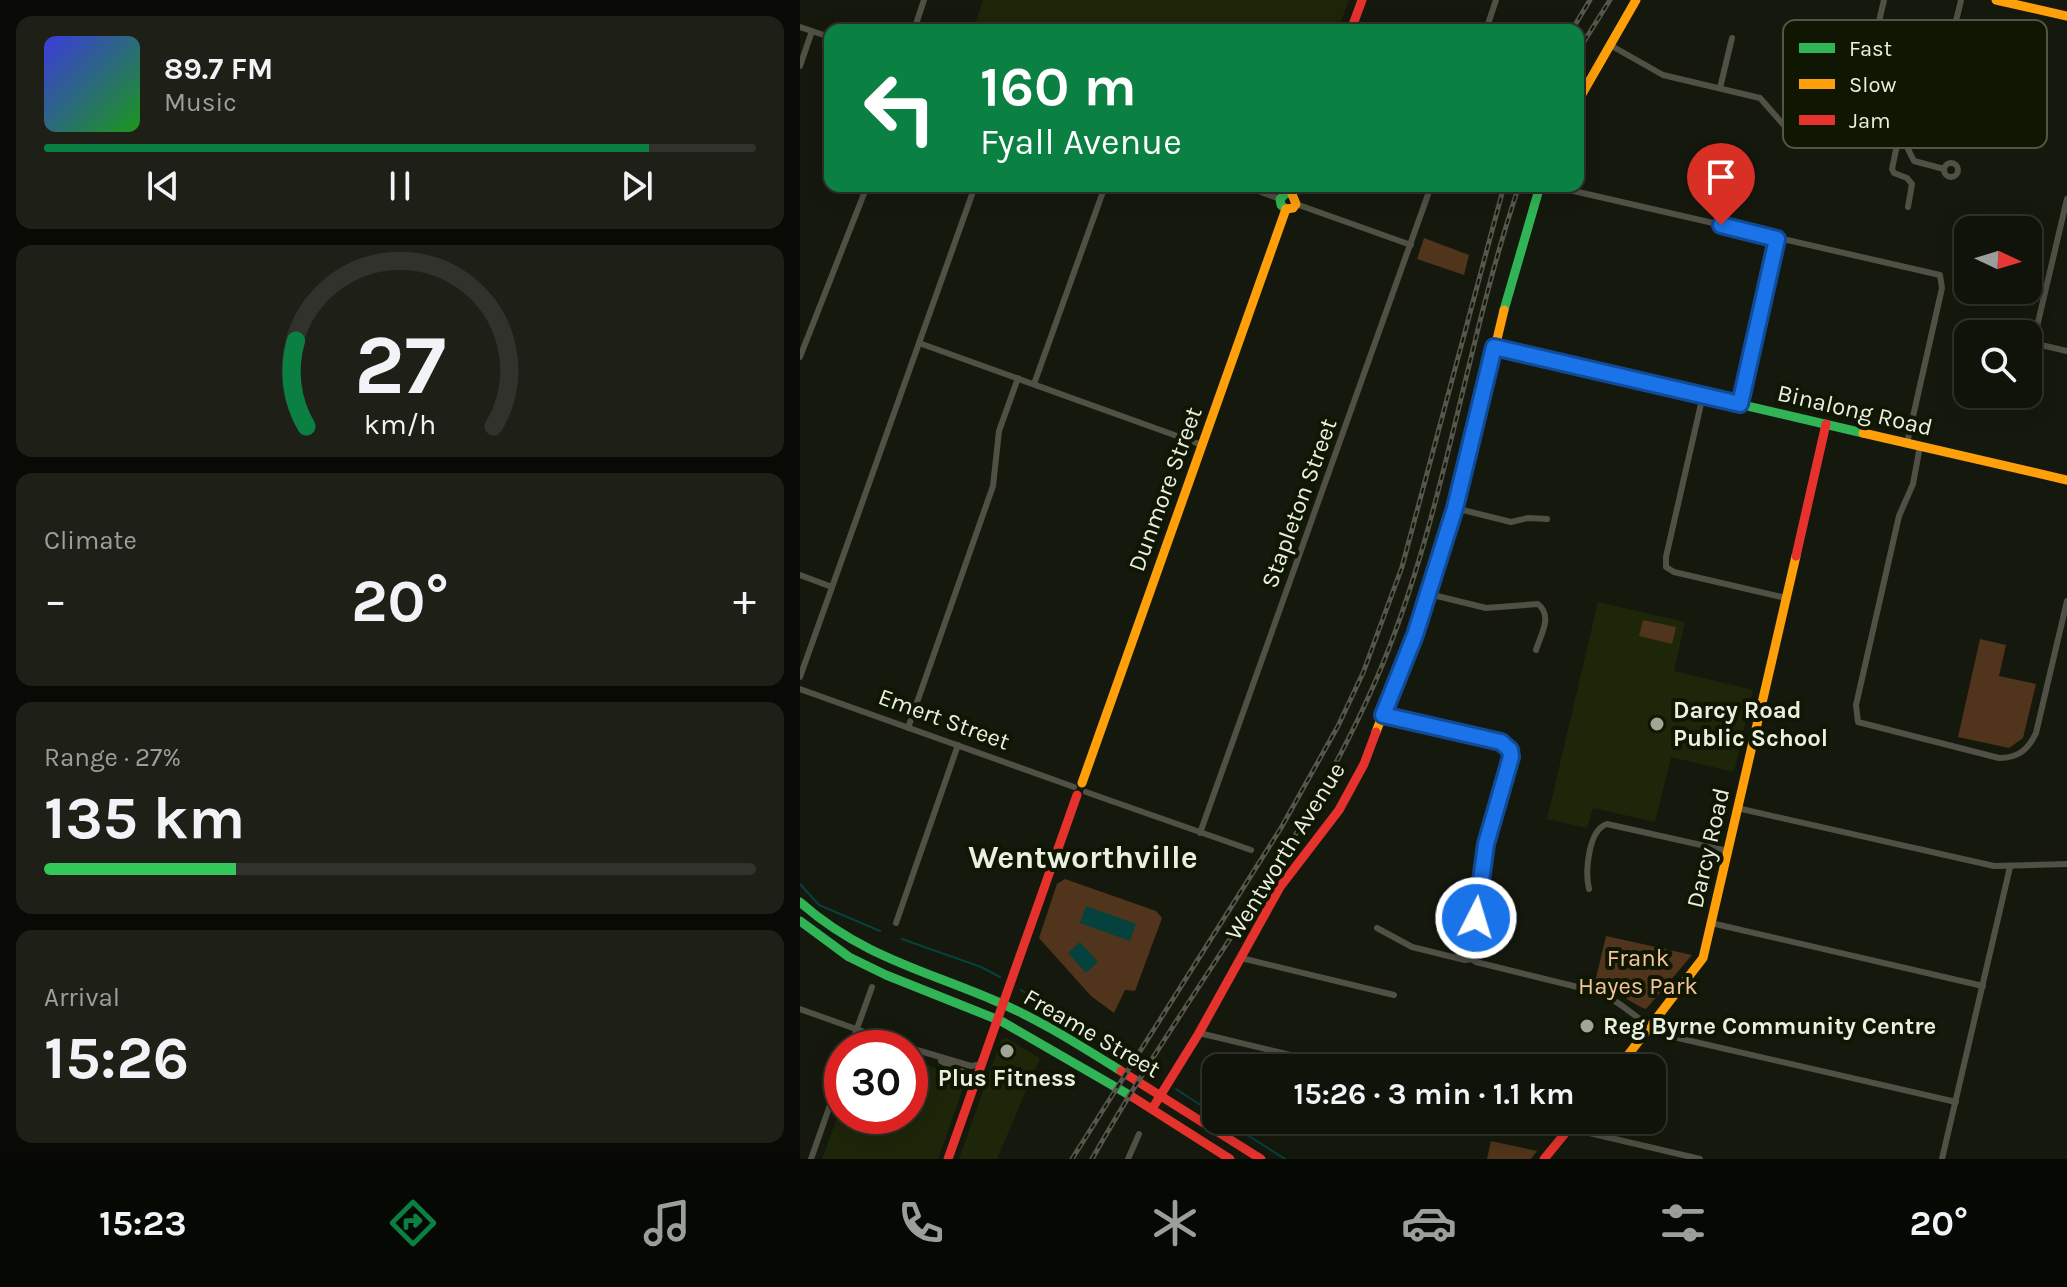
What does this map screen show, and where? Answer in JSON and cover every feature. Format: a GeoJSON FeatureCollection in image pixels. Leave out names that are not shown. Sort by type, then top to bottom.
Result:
{"type":"FeatureCollection","features":[{"type":"Feature","properties":{"kind":"main road"},"geometry":{"type":"LineString","coordinates":[[1353,24],[1362,0]]}},
{"type":"Feature","properties":{"kind":"main road"},"geometry":{"type":"LineString","coordinates":[[1584,90],[1636,0]]}},
{"type":"Feature","properties":{"kind":"main road"},"geometry":{"type":"LineString","coordinates":[[1996,0],[2030,4],[2067,16]]}},
{"type":"Feature","properties":{"kind":"main road","name":"Wentworth Avenue"},"geometry":{"type":"LineString","coordinates":[[1152,1109],[1199,1033],[1284,882],[1344,802],[1364,764],[1429,594],[1455,508],[1494,347],[1538,192]]}},
{"type":"Feature","properties":{"kind":"main road"},"geometry":{"type":"LineString","coordinates":[[1280,199],[1286,193],[1292,198]]}},
{"type":"Feature","properties":{"kind":"main road","name":"Dunmore Street"},"geometry":{"type":"LineString","coordinates":[[948,1159],[1292,198]]}},
{"type":"Feature","properties":{"kind":"main road","name":"Binalong Road"},"geometry":{"type":"LineString","coordinates":[[1494,347],[2067,480]]}},
{"type":"Feature","properties":{"kind":"main road","name":"Darcy Road"},"geometry":{"type":"LineString","coordinates":[[1629,1054],[1701,962],[1826,424]]}},
{"type":"Feature","properties":{"kind":"main road"},"geometry":{"type":"LineString","coordinates":[[800,902],[826,926],[859,947],[1004,1004]]}},
{"type":"Feature","properties":{"kind":"main road"},"geometry":{"type":"LineString","coordinates":[[800,921],[847,956],[877,971],[998,1020]]}},
{"type":"Feature","properties":{"kind":"main road","name":"Freame Street"},"geometry":{"type":"LineString","coordinates":[[1004,1004],[1052,1029],[1261,1159]]}},
{"type":"Feature","properties":{"kind":"main road","name":"Freame Street"},"geometry":{"type":"LineString","coordinates":[[998,1020],[1101,1077],[1230,1159]]}},
{"type":"Feature","properties":{"kind":"main road"},"geometry":{"type":"LineString","coordinates":[[1544,1159],[1565,1134]]}},
{"type":"Feature","properties":{"kind":"street"},"geometry":{"type":"LineString","coordinates":[[916,24],[924,0]]}},
{"type":"Feature","properties":{"kind":"street"},"geometry":{"type":"LineString","coordinates":[[1488,24],[1496,0]]}},
{"type":"Feature","properties":{"kind":"street"},"geometry":{"type":"LineString","coordinates":[[1880,20],[1884,0]]}},
{"type":"Feature","properties":{"kind":"street"},"geometry":{"type":"LineString","coordinates":[[1957,20],[1961,0]]}},
{"type":"Feature","properties":{"kind":"street"},"geometry":{"type":"LineString","coordinates":[[800,27],[824,35]]}},
{"type":"Feature","properties":{"kind":"street"},"geometry":{"type":"LineString","coordinates":[[800,66],[812,31]]}},
{"type":"Feature","properties":{"kind":"street"},"geometry":{"type":"LineString","coordinates":[[1720,88],[1732,38]]}},
{"type":"Feature","properties":{"kind":"street"},"geometry":{"type":"LineString","coordinates":[[1610,45],[1663,75],[1763,99],[1783,123]]}},
{"type":"Feature","properties":{"kind":"street"},"geometry":{"type":"LineString","coordinates":[[1896,148],[1892,169],[1912,184],[1908,207]]}},
{"type":"Feature","properties":{"kind":"street"},"geometry":{"type":"LineString","coordinates":[[1907,148],[1914,161],[1944,169]]}},
{"type":"Feature","properties":{"kind":"street"},"geometry":{"type":"LineString","coordinates":[[800,357],[865,192]]}},
{"type":"Feature","properties":{"kind":"street"},"geometry":{"type":"LineString","coordinates":[[800,677],[973,192]]}},
{"type":"Feature","properties":{"kind":"street"},"geometry":{"type":"LineString","coordinates":[[1034,384],[1103,192]]}},
{"type":"Feature","properties":{"kind":"street"},"geometry":{"type":"LineString","coordinates":[[1261,192],[1280,199]]}},
{"type":"Feature","properties":{"kind":"street","name":"Stapleton Street"},"geometry":{"type":"LineString","coordinates":[[1200,833],[1429,192]]}},
{"type":"Feature","properties":{"kind":"street"},"geometry":{"type":"LineString","coordinates":[[1577,192],[1933,272],[1942,277],[1907,443]]}},
{"type":"Feature","properties":{"kind":"street"},"geometry":{"type":"LineString","coordinates":[[1292,198],[1411,245]]}},
{"type":"Feature","properties":{"kind":"street"},"geometry":{"type":"LineString","coordinates":[[2067,199],[2036,340],[2045,346],[2067,351]]}},
{"type":"Feature","properties":{"kind":"street"},"geometry":{"type":"LineString","coordinates":[[1740,404],[1777,239]]}},
{"type":"Feature","properties":{"kind":"street"},"geometry":{"type":"LineString","coordinates":[[919,343],[1202,445]]}},
{"type":"Feature","properties":{"kind":"street"},"geometry":{"type":"LineString","coordinates":[[908,728],[993,486],[999,431],[1018,378]]}},
{"type":"Feature","properties":{"kind":"street"},"geometry":{"type":"LineString","coordinates":[[1703,395],[1666,567],[1674,572],[1786,598]]}},
{"type":"Feature","properties":{"kind":"street"},"geometry":{"type":"LineString","coordinates":[[1920,446],[1913,484],[1899,516],[1859,690],[1855,714],[1858,722],[1999,758],[2016,756],[2025,751],[2036,733],[2067,601]]}},
{"type":"Feature","properties":{"kind":"street"},"geometry":{"type":"LineString","coordinates":[[1455,508],[1511,522],[1528,518],[1547,519]]}},
{"type":"Feature","properties":{"kind":"street"},"geometry":{"type":"LineString","coordinates":[[800,575],[832,587]]}},
{"type":"Feature","properties":{"kind":"street"},"geometry":{"type":"LineString","coordinates":[[1429,594],[1486,608],[1538,604],[1547,617],[1536,650]]}},
{"type":"Feature","properties":{"kind":"street","name":"Emert Street"},"geometry":{"type":"LineString","coordinates":[[800,689],[1251,850]]}},
{"type":"Feature","properties":{"kind":"street"},"geometry":{"type":"LineString","coordinates":[[1383,715],[1501,742],[1510,750],[1511,757],[1482,864],[1476,918],[1468,947],[1471,959]]}},
{"type":"Feature","properties":{"kind":"street"},"geometry":{"type":"LineString","coordinates":[[896,923],[958,745]]}},
{"type":"Feature","properties":{"kind":"street"},"geometry":{"type":"LineString","coordinates":[[1737,808],[1994,866],[2067,864]]}},
{"type":"Feature","properties":{"kind":"street"},"geometry":{"type":"LineString","coordinates":[[1589,889],[1585,874],[1595,833],[1600,826],[1607,824],[1728,851]]}},
{"type":"Feature","properties":{"kind":"street"},"geometry":{"type":"LineString","coordinates":[[1942,1159],[2010,867]]}},
{"type":"Feature","properties":{"kind":"street"},"geometry":{"type":"LineString","coordinates":[[1711,923],[1983,986]]}},
{"type":"Feature","properties":{"kind":"street"},"geometry":{"type":"LineString","coordinates":[[1377,928],[1412,947],[1602,993],[1665,1035],[1956,1102]]}},
{"type":"Feature","properties":{"kind":"street"},"geometry":{"type":"LineString","coordinates":[[1241,958],[1394,995]]}},
{"type":"Feature","properties":{"kind":"street"},"geometry":{"type":"LineString","coordinates":[[800,1009],[857,1029],[872,987]]}},
{"type":"Feature","properties":{"kind":"street"},"geometry":{"type":"LineString","coordinates":[[1199,1033],[1287,1054]]}},
{"type":"Feature","properties":{"kind":"street"},"geometry":{"type":"LineString","coordinates":[[928,1055],[971,1066],[982,1064]]}},
{"type":"Feature","properties":{"kind":"street"},"geometry":{"type":"LineString","coordinates":[[931,1056],[968,1075],[974,1086]]}},
{"type":"Feature","properties":{"kind":"street"},"geometry":{"type":"LineString","coordinates":[[811,1159],[824,1122]]}},
{"type":"Feature","properties":{"kind":"street"},"geometry":{"type":"LineString","coordinates":[[1128,1159],[1139,1134]]}},
{"type":"Feature","properties":{"kind":"street"},"geometry":{"type":"LineString","coordinates":[[1594,1134],[1700,1159]]}},
{"type":"Feature","properties":{"kind":"shaded area"},"geometry":{"type":"Polygon","coordinates":[[[983,0],[1349,0],[1340,24],[975,24],[983,0]]]}},
{"type":"Feature","properties":{"kind":"shaded area","name":"Darcy Road Public School"},"geometry":{"type":"Polygon","coordinates":[[[1598,602],[1685,622],[1674,671],[1753,690],[1734,772],[1671,757],[1655,822],[1593,808],[1587,828],[1547,819],[1598,602]]]}},
{"type":"Feature","properties":{"kind":"shaded area"},"geometry":{"type":"Polygon","coordinates":[[[1006,1038],[1040,1058],[997,1159],[959,1159],[1001,1040],[1006,1038]]]}},
{"type":"Feature","properties":{"kind":"shaded area"},"geometry":{"type":"Polygon","coordinates":[[[928,1066],[962,1078],[965,1083],[938,1159],[822,1159],[831,1134],[928,1134],[928,1066]]]}},
{"type":"Feature","properties":{"kind":"green space"},"geometry":{"type":"Polygon","coordinates":[[[1424,238],[1469,255],[1464,275],[1417,259],[1424,238]]]}},
{"type":"Feature","properties":{"kind":"green space"},"geometry":{"type":"Polygon","coordinates":[[[1643,620],[1676,627],[1672,644],[1639,636],[1643,620]]]}},
{"type":"Feature","properties":{"kind":"green space"},"geometry":{"type":"Polygon","coordinates":[[[1980,639],[2006,645],[1999,676],[2036,684],[2023,738],[2009,748],[1958,737],[1980,639]]]}},
{"type":"Feature","properties":{"kind":"green space"},"geometry":{"type":"Polygon","coordinates":[[[1065,879],[1156,911],[1162,918],[1135,991],[1125,990],[1114,1013],[1091,996],[1039,938],[1057,884],[1065,879]]]}},
{"type":"Feature","properties":{"kind":"green space","name":"Frank Hayes Park"},"geometry":{"type":"Polygon","coordinates":[[[1606,936],[1692,955],[1646,1009],[1595,982],[1606,936]]]}},
{"type":"Feature","properties":{"kind":"green space"},"geometry":{"type":"Polygon","coordinates":[[[1491,1141],[1537,1151],[1531,1159],[1487,1159],[1491,1141]]]}},
{"type":"Feature","properties":{"kind":"water"},"geometry":{"type":"Polygon","coordinates":[[[1086,906],[1136,924],[1130,941],[1080,923],[1086,906]]]}},
{"type":"Feature","properties":{"kind":"water"},"geometry":{"type":"Polygon","coordinates":[[[1080,942],[1098,962],[1086,973],[1068,953],[1080,942]]]}},
{"type":"Feature","properties":{"kind":"waterway"},"geometry":{"type":"LineString","coordinates":[[800,884],[819,905],[880,931]]}},
{"type":"Feature","properties":{"kind":"waterway"},"geometry":{"type":"LineString","coordinates":[[902,939],[981,967],[1000,977]]}},
{"type":"Feature","properties":{"kind":"waterway"},"geometry":{"type":"LineString","coordinates":[[1021,990],[1124,1055]]}},
{"type":"Feature","properties":{"kind":"waterway"},"geometry":{"type":"LineString","coordinates":[[1176,1089],[1202,1106]]}},
{"type":"Feature","properties":{"kind":"waterway"},"geometry":{"type":"LineString","coordinates":[[1246,1134],[1285,1159]]}},
{"type":"Feature","properties":{"kind":"railway"},"geometry":{"type":"LineString","coordinates":[[1576,24],[1590,0]]}},
{"type":"Feature","properties":{"kind":"railway"},"geometry":{"type":"LineString","coordinates":[[1584,41],[1610,0]]}},
{"type":"Feature","properties":{"kind":"railway"},"geometry":{"type":"LineString","coordinates":[[1072,1159],[1281,828],[1338,726],[1363,673],[1402,567],[1502,192]]}},
{"type":"Feature","properties":{"kind":"railway"},"geometry":{"type":"LineString","coordinates":[[1092,1159],[1164,1040],[1278,864],[1346,743],[1376,680],[1399,620],[1437,497],[1483,309],[1517,192]]}},
{"type":"Feature","properties":{"kind":"traffic: fast"},"geometry":{"type":"LineString","coordinates":[[1504,310],[1538,192]]}},
{"type":"Feature","properties":{"kind":"traffic: fast"},"geometry":{"type":"LineString","coordinates":[[1286,209],[1280,199],[1286,193],[1292,194]]}},
{"type":"Feature","properties":{"kind":"traffic: fast"},"geometry":{"type":"LineString","coordinates":[[1494,347],[1863,433]]}},
{"type":"Feature","properties":{"kind":"traffic: fast"},"geometry":{"type":"LineString","coordinates":[[800,902],[868,948],[1025,1015],[1121,1071]]}},
{"type":"Feature","properties":{"kind":"traffic: fast"},"geometry":{"type":"LineString","coordinates":[[800,921],[849,957],[1001,1021],[1131,1096]]}},
{"type":"Feature","properties":{"kind":"traffic: slow"},"geometry":{"type":"LineString","coordinates":[[1584,91],[1636,0]]}},
{"type":"Feature","properties":{"kind":"traffic: slow"},"geometry":{"type":"LineString","coordinates":[[1996,0],[2067,16]]}},
{"type":"Feature","properties":{"kind":"traffic: slow"},"geometry":{"type":"LineString","coordinates":[[1286,209],[1296,204],[1292,194]]}},
{"type":"Feature","properties":{"kind":"traffic: slow"},"geometry":{"type":"LineString","coordinates":[[1082,783],[1286,209]]}},
{"type":"Feature","properties":{"kind":"traffic: slow"},"geometry":{"type":"LineString","coordinates":[[1376,732],[1429,594],[1468,461],[1504,310]]}},
{"type":"Feature","properties":{"kind":"traffic: slow"},"geometry":{"type":"LineString","coordinates":[[1863,433],[2067,480]]}},
{"type":"Feature","properties":{"kind":"traffic: slow"},"geometry":{"type":"LineString","coordinates":[[1629,1054],[1703,958],[1796,556]]}},
{"type":"Feature","properties":{"kind":"traffic: jam"},"geometry":{"type":"LineString","coordinates":[[1353,24],[1362,0]]}},
{"type":"Feature","properties":{"kind":"traffic: jam"},"geometry":{"type":"LineString","coordinates":[[1796,556],[1826,424]]}},
{"type":"Feature","properties":{"kind":"traffic: jam"},"geometry":{"type":"LineString","coordinates":[[1152,1109],[1199,1033],[1280,887],[1339,810],[1364,764],[1376,732]]}},
{"type":"Feature","properties":{"kind":"traffic: jam"},"geometry":{"type":"LineString","coordinates":[[948,1159],[1077,795]]}},
{"type":"Feature","properties":{"kind":"traffic: jam"},"geometry":{"type":"LineString","coordinates":[[1121,1071],[1261,1159]]}},
{"type":"Feature","properties":{"kind":"traffic: jam"},"geometry":{"type":"LineString","coordinates":[[1131,1096],[1230,1159]]}},
{"type":"Feature","properties":{"kind":"traffic: jam"},"geometry":{"type":"LineString","coordinates":[[1544,1159],[1565,1134]]}},
{"type":"Feature","properties":{"kind":"place","name":"Darcy Road Public School"},"geometry":{"type":"Point","coordinates":[1657,724]}},
{"type":"Feature","properties":{"kind":"place","name":"Reg Byrne Community Centre"},"geometry":{"type":"Point","coordinates":[1587,1026]}},
{"type":"Feature","properties":{"kind":"place","name":"Plus Fitness"},"geometry":{"type":"Point","coordinates":[1007,1051]}},
{"type":"Feature","properties":{"kind":"district","name":"Wentworthville"},"geometry":{"type":"Point","coordinates":[1083,857]}},
{"type":"Feature","properties":{"kind":"route"},"geometry":{"type":"LineString","coordinates":[[1476,918],[1486,844],[1511,757],[1510,750],[1501,742],[1383,715],[1415,635],[1455,508],[1494,347],[1740,404],[1777,239],[1721,225]]}}]}
